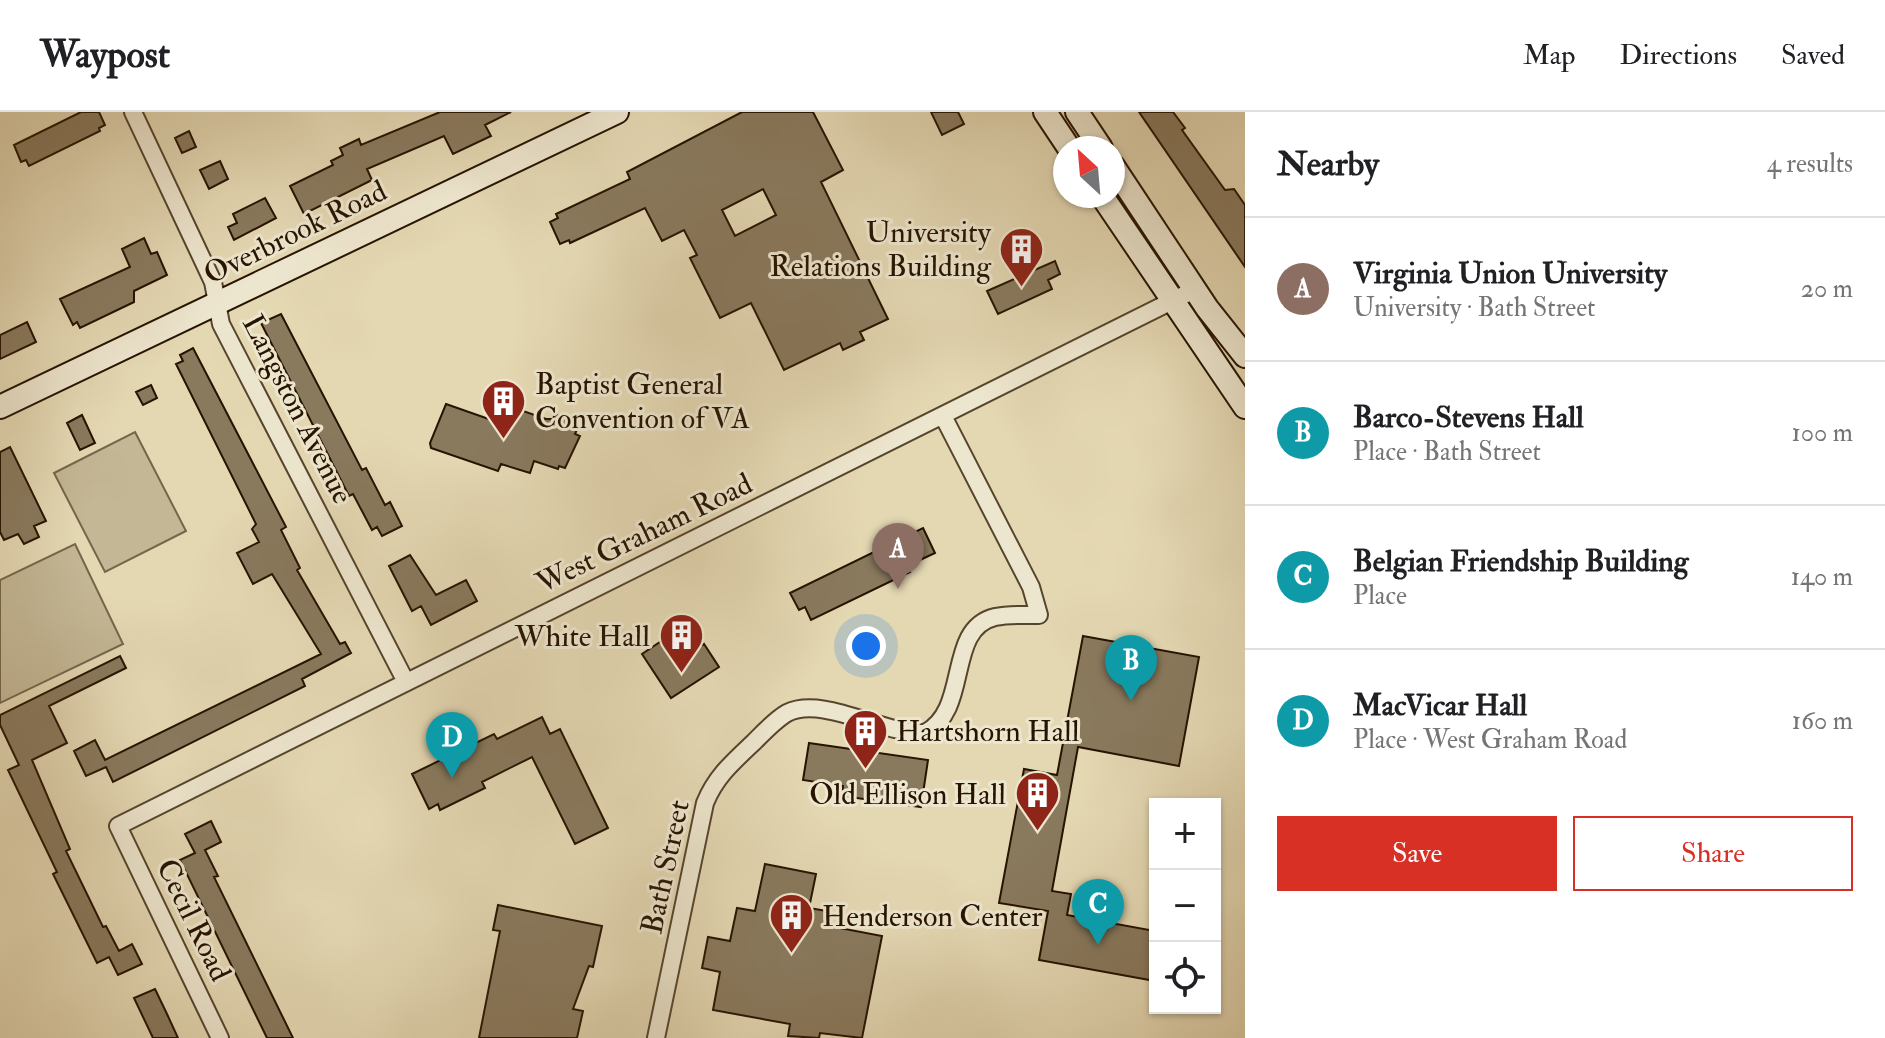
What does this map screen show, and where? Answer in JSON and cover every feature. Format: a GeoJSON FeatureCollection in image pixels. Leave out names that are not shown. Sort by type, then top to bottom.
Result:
{"type":"FeatureCollection","features":[{"type":"Feature","properties":{"kind":"street","name":"Langston Avenue"},"geometry":{"type":"LineString","coordinates":[[133,112],[213,282],[221,324],[406,682]]}},
{"type":"Feature","properties":{"kind":"street","name":"Overbrook Road"},"geometry":{"type":"LineString","coordinates":[[0,407],[617,112]]}},
{"type":"Feature","properties":{"kind":"street"},"geometry":{"type":"LineString","coordinates":[[1045,112],[1061,136]]}},
{"type":"Feature","properties":{"kind":"street"},"geometry":{"type":"LineString","coordinates":[[1077,112],[1093,136]]}},
{"type":"Feature","properties":{"kind":"street"},"geometry":{"type":"LineString","coordinates":[[1125,184],[1194,290],[1245,356]]}},
{"type":"Feature","properties":{"kind":"street"},"geometry":{"type":"LineString","coordinates":[[1110,208],[1245,407]]}},
{"type":"Feature","properties":{"kind":"street","name":"West Graham Road"},"geometry":{"type":"LineString","coordinates":[[118,826],[1194,290]]}},
{"type":"Feature","properties":{"kind":"street","name":"Bath Street"},"geometry":{"type":"LineString","coordinates":[[656,1038],[705,803],[723,771],[776,721],[796,710],[822,710],[904,732],[925,733],[947,713],[972,632],[994,617],[1039,615],[1031,587],[943,416]]}},
{"type":"Feature","properties":{"kind":"street","name":"Cecil Road"},"geometry":{"type":"LineString","coordinates":[[118,826],[220,1038]]}},
{"type":"Feature","properties":{"kind":"shaded area"},"geometry":{"type":"Polygon","coordinates":[[[135,432],[186,531],[105,572],[54,473],[135,432]]]}},
{"type":"Feature","properties":{"kind":"shaded area"},"geometry":{"type":"Polygon","coordinates":[[[75,544],[123,644],[0,703],[0,580],[75,544]]]}},
{"type":"Feature","properties":{"kind":"building"},"geometry":{"type":"Polygon","coordinates":[[[81,112],[99,112],[105,125],[99,128],[100,131],[29,166],[26,160],[21,162],[14,145],[81,112]]]}},
{"type":"Feature","properties":{"kind":"building"},"geometry":{"type":"Polygon","coordinates":[[[440,112],[511,112],[485,125],[491,136],[453,154],[444,136],[367,169],[372,180],[304,214],[290,186],[333,165],[331,161],[343,155],[340,148],[359,139],[361,145],[440,112]]]}},
{"type":"Feature","properties":{"kind":"building"},"geometry":{"type":"Polygon","coordinates":[[[742,112],[813,112],[843,170],[821,182],[888,319],[860,332],[864,340],[843,350],[840,343],[784,370],[751,303],[720,318],[690,258],[697,255],[684,230],[662,241],[645,208],[570,243],[569,240],[560,244],[550,222],[558,218],[556,214],[630,179],[627,172],[742,112]],[[763,189],[722,210],[735,236],[776,215],[763,189]]]}},
{"type":"Feature","properties":{"kind":"building"},"geometry":{"type":"Polygon","coordinates":[[[931,112],[958,112],[964,124],[942,135],[931,112]]]}},
{"type":"Feature","properties":{"kind":"building"},"geometry":{"type":"Polygon","coordinates":[[[1139,112],[1173,112],[1185,128],[1182,130],[1225,190],[1234,189],[1245,205],[1245,267],[1139,112]]]}},
{"type":"Feature","properties":{"kind":"building"},"geometry":{"type":"Polygon","coordinates":[[[189,131],[196,147],[182,153],[175,138],[189,131]]]}},
{"type":"Feature","properties":{"kind":"building"},"geometry":{"type":"Polygon","coordinates":[[[220,161],[228,179],[209,189],[200,170],[220,161]]]}},
{"type":"Feature","properties":{"kind":"building"},"geometry":{"type":"Polygon","coordinates":[[[265,198],[276,218],[234,240],[228,227],[237,223],[233,214],[265,198]]]}},
{"type":"Feature","properties":{"kind":"building"},"geometry":{"type":"Polygon","coordinates":[[[144,238],[151,254],[157,252],[167,275],[134,291],[134,302],[80,328],[77,322],[73,325],[60,299],[130,267],[122,249],[144,238]]]}},
{"type":"Feature","properties":{"kind":"building","name":"University Relations Building"},"geometry":{"type":"Polygon","coordinates":[[[1055,261],[1060,274],[1048,280],[1052,289],[998,314],[987,291],[1055,261]]]}},
{"type":"Feature","properties":{"kind":"building"},"geometry":{"type":"Polygon","coordinates":[[[281,314],[362,470],[366,468],[385,505],[390,502],[402,526],[382,536],[377,527],[372,530],[353,494],[349,496],[261,323],[281,314]]]}},
{"type":"Feature","properties":{"kind":"building"},"geometry":{"type":"Polygon","coordinates":[[[27,322],[36,342],[0,359],[0,335],[27,322]]]}},
{"type":"Feature","properties":{"kind":"building"},"geometry":{"type":"Polygon","coordinates":[[[193,348],[286,527],[281,530],[300,568],[297,570],[340,644],[345,642],[351,653],[302,679],[305,686],[113,782],[106,767],[86,776],[74,751],[95,740],[105,760],[321,654],[272,574],[253,584],[237,553],[259,542],[252,529],[256,524],[176,364],[183,361],[180,355],[193,348]]]}},
{"type":"Feature","properties":{"kind":"building"},"geometry":{"type":"Polygon","coordinates":[[[151,385],[157,398],[143,405],[136,392],[151,385]]]}},
{"type":"Feature","properties":{"kind":"building","name":"Baptist General Convention of VA"},"geometry":{"type":"Polygon","coordinates":[[[446,404],[500,423],[506,405],[546,419],[553,419],[555,414],[573,420],[572,425],[578,427],[575,434],[580,436],[565,468],[559,466],[558,469],[534,461],[530,473],[501,464],[498,471],[431,448],[430,443],[446,404]]]}},
{"type":"Feature","properties":{"kind":"building"},"geometry":{"type":"Polygon","coordinates":[[[82,415],[95,443],[80,450],[67,423],[82,415]]]}},
{"type":"Feature","properties":{"kind":"building"},"geometry":{"type":"Polygon","coordinates":[[[10,447],[46,521],[34,526],[39,537],[24,544],[18,534],[4,540],[0,532],[0,452],[10,447]]]}},
{"type":"Feature","properties":{"kind":"building"},"geometry":{"type":"Polygon","coordinates":[[[923,528],[935,553],[907,566],[910,572],[811,620],[805,607],[799,610],[790,593],[923,528]]]}},
{"type":"Feature","properties":{"kind":"building"},"geometry":{"type":"Polygon","coordinates":[[[410,555],[436,595],[466,580],[477,601],[431,625],[421,606],[412,611],[389,566],[410,555]]]}},
{"type":"Feature","properties":{"kind":"building"},"geometry":{"type":"Polygon","coordinates":[[[1083,636],[1199,657],[1179,766],[1078,747],[1052,891],[1071,894],[1067,915],[1149,930],[1149,980],[1039,960],[1048,911],[999,903],[1024,769],[1057,775],[1083,636]]]}},
{"type":"Feature","properties":{"kind":"building","name":"White Hall"},"geometry":{"type":"Polygon","coordinates":[[[666,638],[680,660],[704,644],[719,667],[671,698],[642,654],[666,638]]]}},
{"type":"Feature","properties":{"kind":"building"},"geometry":{"type":"Polygon","coordinates":[[[120,656],[126,668],[49,706],[67,743],[32,760],[70,849],[66,851],[103,927],[106,926],[119,951],[132,944],[142,964],[118,975],[109,957],[97,963],[53,874],[57,872],[8,770],[19,765],[0,725],[0,715],[120,656]]]}},
{"type":"Feature","properties":{"kind":"building"},"geometry":{"type":"Polygon","coordinates":[[[542,717],[550,734],[560,729],[608,828],[575,844],[532,757],[482,782],[485,788],[440,810],[438,804],[429,809],[412,774],[494,734],[497,739],[542,717]]]}},
{"type":"Feature","properties":{"kind":"building","name":"Hartshorn Hall"},"geometry":{"type":"Polygon","coordinates":[[[809,743],[928,760],[921,807],[842,796],[843,786],[803,780],[809,743]]]}},
{"type":"Feature","properties":{"kind":"building"},"geometry":{"type":"Polygon","coordinates":[[[211,821],[221,842],[205,850],[218,876],[214,877],[293,1038],[267,1038],[180,860],[195,853],[185,834],[211,821]]]}},
{"type":"Feature","properties":{"kind":"building","name":"Henderson Center"},"geometry":{"type":"Polygon","coordinates":[[[765,864],[816,874],[809,908],[827,911],[824,925],[882,936],[862,1038],[820,1033],[819,1038],[788,1036],[790,1024],[713,1010],[720,972],[702,968],[708,937],[730,941],[737,908],[755,911],[765,864]]]}},
{"type":"Feature","properties":{"kind":"building"},"geometry":{"type":"Polygon","coordinates":[[[498,905],[602,926],[593,967],[589,966],[573,1009],[583,1011],[577,1038],[479,1038],[500,931],[493,930],[498,905]]]}},
{"type":"Feature","properties":{"kind":"building"},"geometry":{"type":"Polygon","coordinates":[[[155,989],[178,1038],[153,1038],[134,998],[155,989]]]}},
{"type":"Feature","properties":{"kind":"place","name":"University Relations Building"},"geometry":{"type":"Point","coordinates":[1022,288]}},
{"type":"Feature","properties":{"kind":"place","name":"Baptist General Convention of VA"},"geometry":{"type":"Point","coordinates":[504,440]}},
{"type":"Feature","properties":{"kind":"place","name":"Virginia Union University"},"geometry":{"type":"Point","coordinates":[898,589]}},
{"type":"Feature","properties":{"kind":"place","name":"White Hall"},"geometry":{"type":"Point","coordinates":[681,675]}},
{"type":"Feature","properties":{"kind":"place","name":"Barco-Stevens Hall"},"geometry":{"type":"Point","coordinates":[1131,701]}},
{"type":"Feature","properties":{"kind":"place","name":"Hartshorn Hall"},"geometry":{"type":"Point","coordinates":[865,770]}},
{"type":"Feature","properties":{"kind":"place","name":"MacVicar Hall"},"geometry":{"type":"Point","coordinates":[452,778]}},
{"type":"Feature","properties":{"kind":"place","name":"Old Ellison Hall"},"geometry":{"type":"Point","coordinates":[1037,833]}},
{"type":"Feature","properties":{"kind":"place","name":"Belgian Friendship Building"},"geometry":{"type":"Point","coordinates":[1098,945]}},
{"type":"Feature","properties":{"kind":"place","name":"Henderson Center"},"geometry":{"type":"Point","coordinates":[791,955]}}]}
